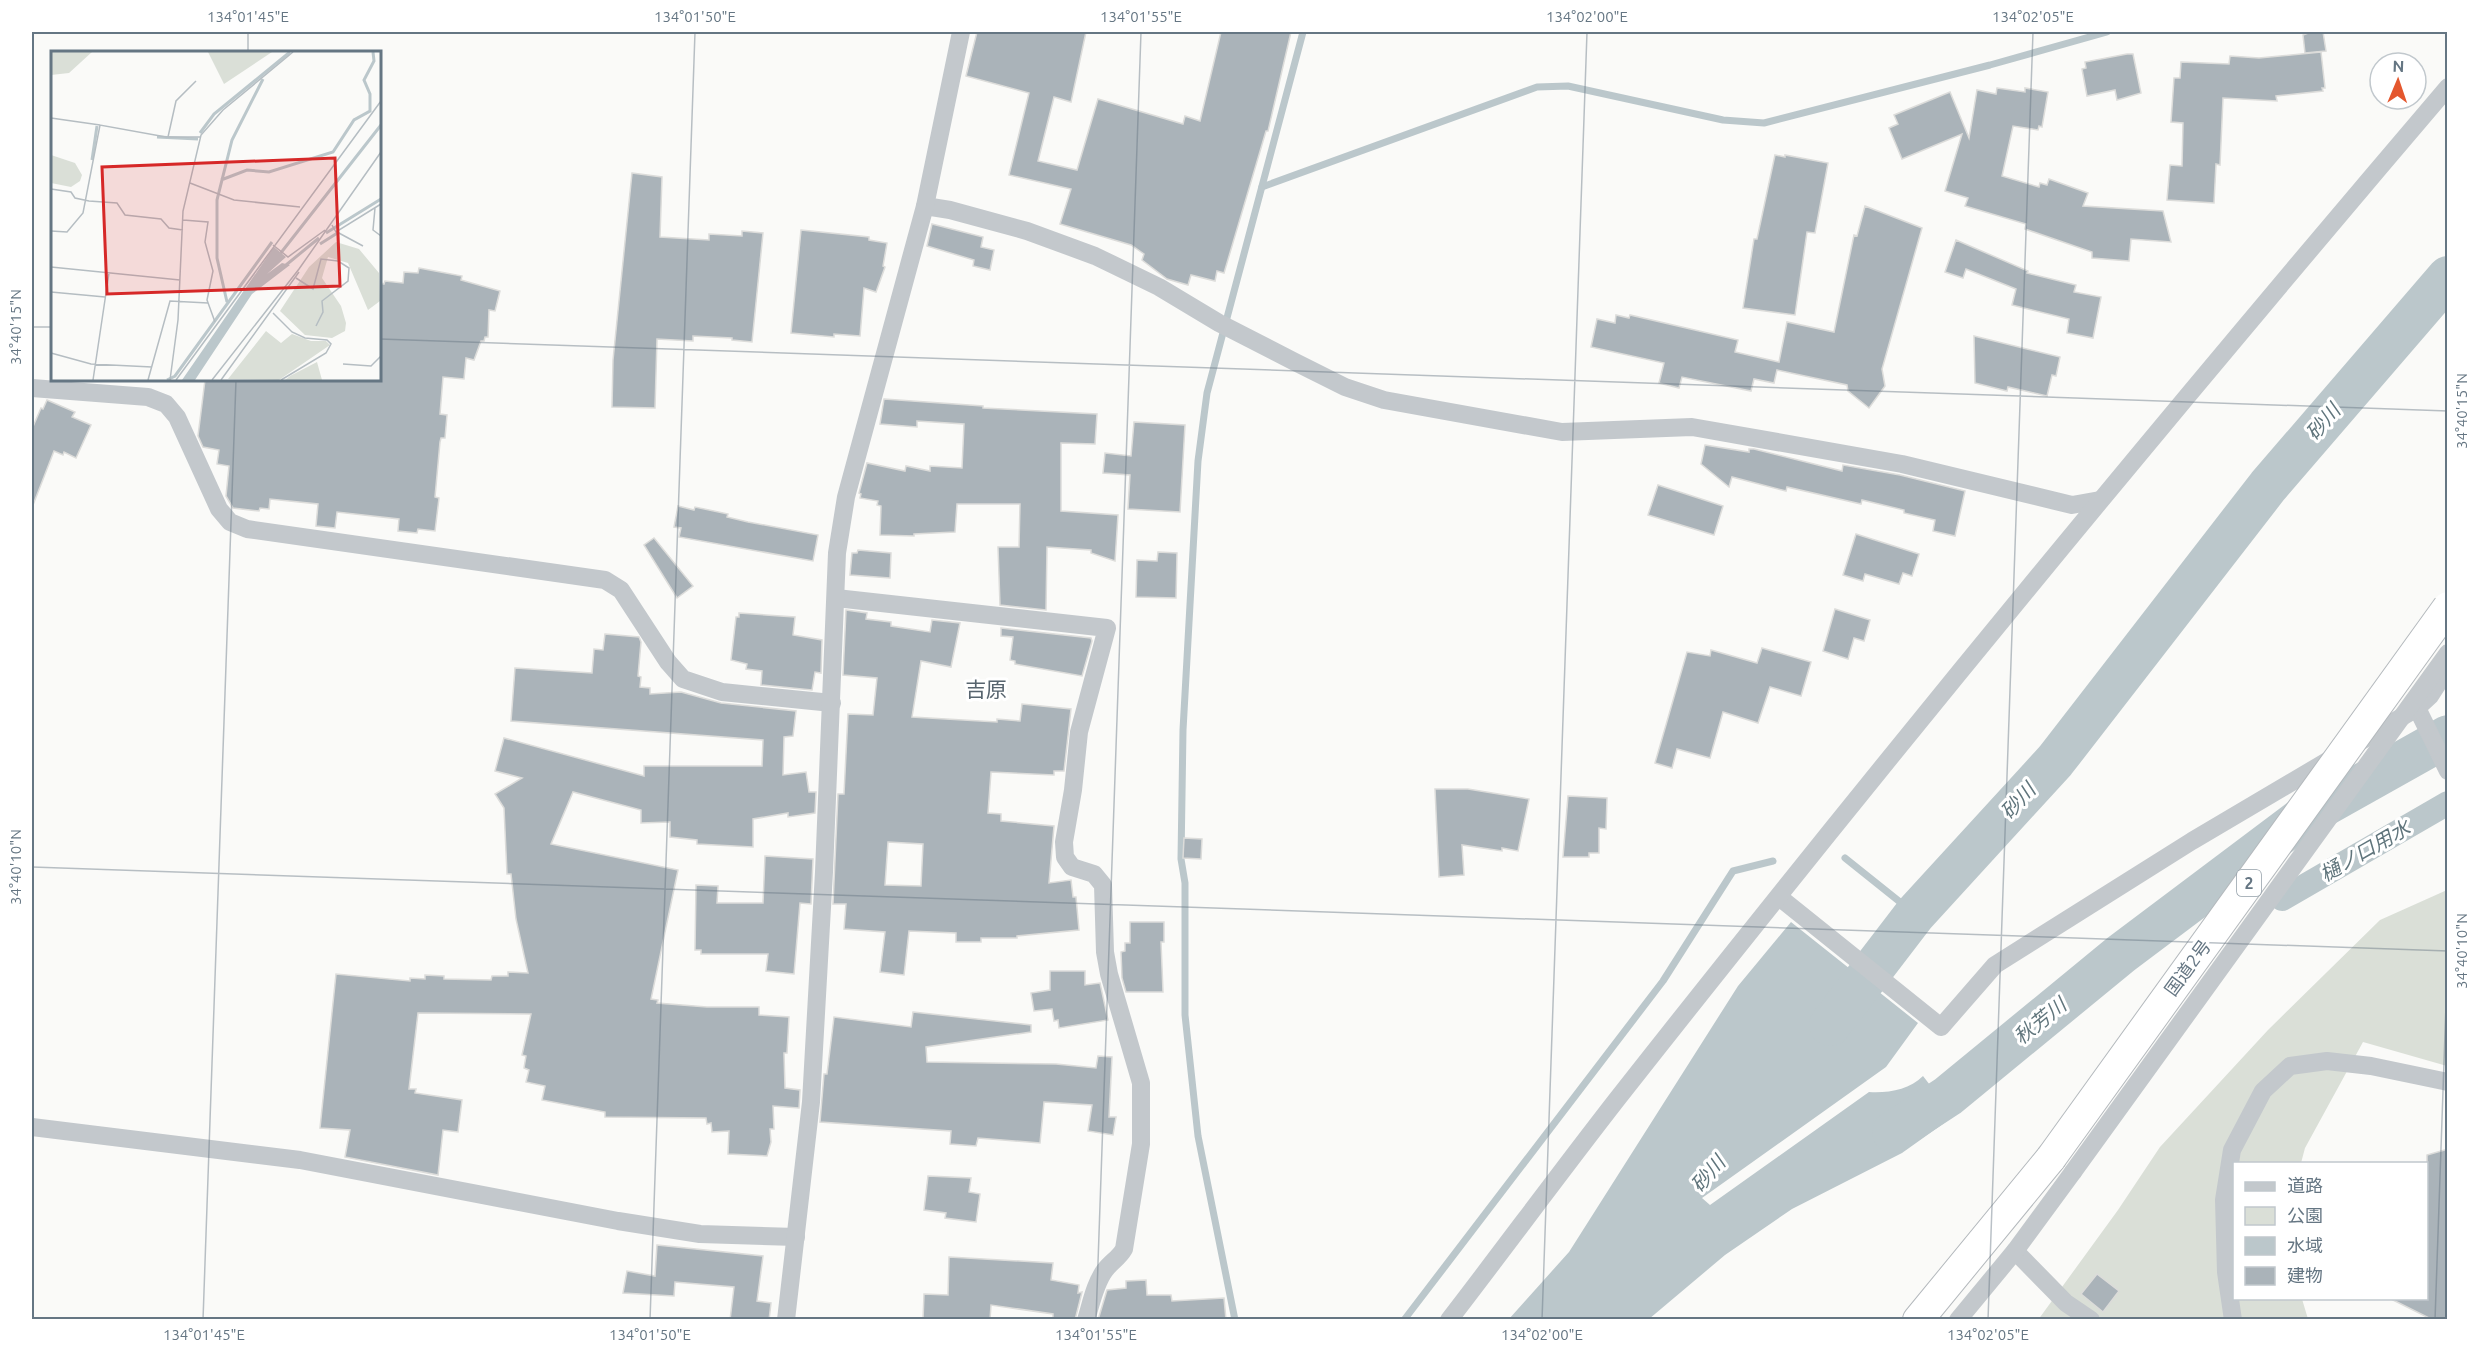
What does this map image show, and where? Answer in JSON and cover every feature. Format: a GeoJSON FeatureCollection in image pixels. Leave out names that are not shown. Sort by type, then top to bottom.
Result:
{"type":"FeatureCollection","features":[{"type":"Feature","properties":{"kind":"highway","name":"国道2号"},"geometry":{"type":"LineString","coordinates":[[1917,1320],[2062,1165],[2448,607]]}},
{"type":"Feature","properties":{"kind":"street"},"geometry":{"type":"LineString","coordinates":[[786,1320],[811,1102],[832,704],[837,553],[846,497],[925,206],[962,32]]}},
{"type":"Feature","properties":{"kind":"street"},"geometry":{"type":"LineString","coordinates":[[1449,1320],[1617,1099],[1958,673],[2448,87]]}},
{"type":"Feature","properties":{"kind":"street"},"geometry":{"type":"LineString","coordinates":[[925,206],[950,210],[1027,231],[1095,256],[1159,287],[1224,326],[1345,387],[1384,400],[1562,432],[1692,428],[1902,464],[2072,505],[2100,501]]}},
{"type":"Feature","properties":{"kind":"street"},"geometry":{"type":"LineString","coordinates":[[32,388],[148,397],[166,404],[177,417],[219,509],[230,522],[247,529],[605,580],[621,590],[668,662],[683,679],[722,692],[832,704]]}},
{"type":"Feature","properties":{"kind":"street"},"geometry":{"type":"LineString","coordinates":[[836,598],[1107,628],[1079,732],[1064,849],[1065,857],[1072,867],[1094,874],[1103,885],[1105,952],[1109,975],[1141,1083],[1142,1112],[1141,1144],[1124,1249],[1100,1278],[1086,1320]]}},
{"type":"Feature","properties":{"kind":"street"},"geometry":{"type":"LineString","coordinates":[[1958,1320],[2015,1251],[2062,1165],[2448,653]]}},
{"type":"Feature","properties":{"kind":"street"},"geometry":{"type":"LineString","coordinates":[[1779,897],[1941,1027],[1995,965],[2192,841],[2418,710],[2448,668]]}},
{"type":"Feature","properties":{"kind":"street"},"geometry":{"type":"LineString","coordinates":[[2418,710],[2448,771]]}},
{"type":"Feature","properties":{"kind":"street"},"geometry":{"type":"LineString","coordinates":[[2233,1320],[2226,1272],[2224,1200],[2232,1150],[2263,1091],[2290,1066],[2326,1061],[2371,1066],[2448,1082]]}},
{"type":"Feature","properties":{"kind":"street"},"geometry":{"type":"LineString","coordinates":[[32,1129],[300,1160],[618,1221],[700,1234],[796,1237]]}},
{"type":"Feature","properties":{"kind":"street"},"geometry":{"type":"LineString","coordinates":[[2015,1251],[2066,1303],[2091,1320]]}},
{"type":"Feature","properties":{"kind":"green space"},"geometry":{"type":"Polygon","coordinates":[[[2447,890],[2447,1066],[2363,1042],[2305,1148],[2301,1162],[2233,1162],[2233,1300],[2302,1300],[2308,1319],[2038,1320],[2118,1210],[2160,1147],[2268,1030],[2380,920],[2447,890]]]}},
{"type":"Feature","properties":{"kind":"water"},"geometry":{"type":"Polygon","coordinates":[[[1791,922],[1918,1023],[1886,1067],[1702,1198],[1710,1205],[1869,1092],[1898,1090],[1911,1085],[1923,1076],[1954,1116],[1902,1153],[1792,1209],[1725,1255],[1649,1319],[1509,1319],[1569,1252],[1738,986],[1791,922]]]}},
{"type":"Feature","properties":{"kind":"building"},"geometry":{"type":"Polygon","coordinates":[[[977,32],[1086,32],[1071,102],[1054,97],[1038,161],[1077,170],[1098,99],[1183,124],[1185,116],[1200,121],[1221,32],[1291,32],[1268,131],[1266,131],[1224,273],[1217,271],[1215,281],[1191,275],[1188,285],[1167,279],[1142,260],[1144,254],[1131,245],[1060,224],[1071,189],[1009,175],[1029,93],[966,76],[977,32]]]}},
{"type":"Feature","properties":{"kind":"building"},"geometry":{"type":"Polygon","coordinates":[[[2323,32],[2326,51],[2305,53],[2303,35],[2323,32]]]}},
{"type":"Feature","properties":{"kind":"building"},"geometry":{"type":"Polygon","coordinates":[[[2321,52],[2325,88],[2322,88],[2323,91],[2276,96],[2277,101],[2223,98],[2220,165],[2216,164],[2214,203],[2167,200],[2170,165],[2182,166],[2183,123],[2171,122],[2174,78],[2180,78],[2181,62],[2229,64],[2230,56],[2259,58],[2321,52]]]}},
{"type":"Feature","properties":{"kind":"building"},"geometry":{"type":"Polygon","coordinates":[[[2133,54],[2141,93],[2117,100],[2115,90],[2087,96],[2082,69],[2086,68],[2085,62],[2133,54]]]}},
{"type":"Feature","properties":{"kind":"building"},"geometry":{"type":"Polygon","coordinates":[[[1997,88],[2025,92],[2025,88],[2048,92],[2042,127],[2039,126],[2038,130],[2013,126],[2002,176],[2039,187],[2040,183],[2047,185],[2049,179],[2088,193],[2083,206],[2163,211],[2171,242],[2131,239],[2129,261],[2092,258],[2092,252],[2025,229],[2026,224],[1965,206],[1968,198],[1945,191],[1962,134],[1902,159],[1889,128],[1898,124],[1894,115],[1950,92],[1969,138],[1977,90],[1996,94],[1997,88]]]}},
{"type":"Feature","properties":{"kind":"building"},"geometry":{"type":"Polygon","coordinates":[[[1775,155],[1828,163],[1815,233],[1807,232],[1795,315],[1743,308],[1754,239],[1757,239],[1775,155]]]}},
{"type":"Feature","properties":{"kind":"building"},"geometry":{"type":"Polygon","coordinates":[[[632,173],[662,177],[660,237],[709,240],[709,234],[742,236],[742,231],[763,233],[752,342],[732,340],[732,338],[693,336],[693,341],[657,339],[655,408],[612,407],[613,360],[632,173]]]}},
{"type":"Feature","properties":{"kind":"building"},"geometry":{"type":"Polygon","coordinates":[[[1865,206],[1922,228],[1882,369],[1885,386],[1869,408],[1848,391],[1847,385],[1777,370],[1774,383],[1754,379],[1751,391],[1682,377],[1679,388],[1659,383],[1664,363],[1591,347],[1597,319],[1615,323],[1616,315],[1629,318],[1630,315],[1738,340],[1735,352],[1779,362],[1787,322],[1834,332],[1854,235],[1857,236],[1865,206]]]}},
{"type":"Feature","properties":{"kind":"building"},"geometry":{"type":"Polygon","coordinates":[[[932,224],[983,237],[981,247],[994,250],[990,270],[973,266],[974,260],[927,246],[932,224]]]}},
{"type":"Feature","properties":{"kind":"building"},"geometry":{"type":"Polygon","coordinates":[[[801,230],[869,237],[869,240],[887,243],[883,266],[885,267],[876,292],[864,288],[860,336],[834,334],[834,337],[791,333],[801,230]]]}},
{"type":"Feature","properties":{"kind":"building"},"geometry":{"type":"Polygon","coordinates":[[[1956,240],[2028,271],[2027,273],[2076,285],[2074,292],[2101,297],[2093,338],[2067,333],[2069,319],[2012,305],[2016,289],[1966,269],[1963,278],[1945,272],[1956,240]]]}},
{"type":"Feature","properties":{"kind":"building"},"geometry":{"type":"Polygon","coordinates":[[[419,268],[462,276],[461,280],[500,291],[495,311],[489,310],[488,337],[481,341],[474,360],[466,358],[464,379],[443,377],[440,414],[447,415],[445,438],[441,438],[440,442],[435,497],[439,498],[435,531],[418,529],[417,533],[398,531],[399,519],[337,512],[335,528],[316,526],[318,504],[270,499],[269,509],[260,508],[259,511],[233,508],[226,496],[229,466],[217,464],[219,450],[203,447],[198,436],[205,381],[381,381],[381,283],[384,284],[385,281],[403,283],[404,272],[418,273],[419,268]]]}},
{"type":"Feature","properties":{"kind":"building"},"geometry":{"type":"Polygon","coordinates":[[[1974,336],[2060,357],[2056,376],[2052,375],[2047,396],[2008,387],[2007,391],[1975,383],[1974,336]]]}},
{"type":"Feature","properties":{"kind":"building"},"geometry":{"type":"Polygon","coordinates":[[[884,399],[983,406],[983,408],[1097,414],[1095,444],[1061,443],[1061,511],[1118,515],[1115,561],[1091,553],[1091,550],[1047,547],[1046,610],[1000,605],[998,547],[1019,547],[1020,504],[957,504],[955,532],[914,534],[914,536],[880,535],[881,506],[877,505],[878,501],[860,498],[859,493],[867,463],[905,471],[906,466],[930,471],[930,466],[962,468],[964,424],[917,421],[917,427],[880,424],[884,399]]]}},
{"type":"Feature","properties":{"kind":"building"},"geometry":{"type":"Polygon","coordinates":[[[47,400],[75,412],[72,417],[91,425],[76,458],[64,452],[63,455],[54,451],[33,505],[32,429],[47,400]]]}},
{"type":"Feature","properties":{"kind":"building"},"geometry":{"type":"Polygon","coordinates":[[[1134,422],[1185,425],[1180,512],[1128,509],[1130,475],[1103,473],[1105,453],[1131,456],[1134,422]]]}},
{"type":"Feature","properties":{"kind":"building"},"geometry":{"type":"Polygon","coordinates":[[[1705,445],[1749,452],[1749,449],[1754,449],[1842,471],[1843,465],[1900,475],[1965,491],[1955,536],[1933,531],[1935,520],[1862,500],[1861,504],[1787,487],[1786,491],[1732,477],[1729,487],[1701,464],[1705,445]]]}},
{"type":"Feature","properties":{"kind":"building"},"geometry":{"type":"Polygon","coordinates":[[[1658,485],[1723,506],[1714,535],[1648,515],[1658,485]]]}},
{"type":"Feature","properties":{"kind":"building"},"geometry":{"type":"Polygon","coordinates":[[[678,506],[694,510],[695,507],[728,514],[727,517],[748,522],[818,535],[813,561],[679,537],[681,528],[674,527],[678,506]]]}},
{"type":"Feature","properties":{"kind":"building"},"geometry":{"type":"Polygon","coordinates":[[[1856,534],[1919,554],[1912,576],[1903,573],[1899,584],[1865,574],[1863,581],[1843,575],[1856,534]]]}},
{"type":"Feature","properties":{"kind":"building"},"geometry":{"type":"Polygon","coordinates":[[[654,538],[693,586],[677,598],[644,545],[654,538]]]}},
{"type":"Feature","properties":{"kind":"building"},"geometry":{"type":"Polygon","coordinates":[[[858,550],[891,553],[890,578],[850,575],[852,553],[857,553],[858,550]]]}},
{"type":"Feature","properties":{"kind":"building"},"geometry":{"type":"Polygon","coordinates":[[[1158,552],[1177,553],[1176,598],[1136,597],[1137,560],[1157,561],[1158,552]]]}},
{"type":"Feature","properties":{"kind":"building"},"geometry":{"type":"Polygon","coordinates":[[[1835,609],[1870,620],[1864,641],[1854,638],[1848,659],[1823,651],[1835,609]]]}},
{"type":"Feature","properties":{"kind":"building"},"geometry":{"type":"Polygon","coordinates":[[[846,610],[867,613],[866,619],[891,622],[891,626],[930,632],[932,620],[960,623],[951,667],[921,661],[912,717],[997,722],[997,719],[1020,721],[1022,704],[1071,709],[1064,771],[1054,771],[1054,775],[991,772],[988,813],[1001,814],[1001,821],[1054,826],[1049,883],[1071,880],[1073,897],[1076,897],[1079,930],[1017,936],[1017,938],[981,938],[981,942],[956,942],[956,933],[909,931],[904,975],[880,972],[885,932],[844,929],[846,904],[833,904],[838,794],[844,794],[848,714],[873,715],[877,678],[843,675],[846,610]],[[888,842],[885,885],[921,886],[923,844],[888,842]]]}},
{"type":"Feature","properties":{"kind":"building"},"geometry":{"type":"Polygon","coordinates":[[[739,613],[795,617],[793,635],[822,640],[821,673],[815,672],[812,690],[761,685],[762,671],[746,669],[747,664],[731,660],[736,617],[739,617],[739,613]]]}},
{"type":"Feature","properties":{"kind":"building"},"geometry":{"type":"Polygon","coordinates":[[[1001,628],[1091,638],[1082,676],[1015,664],[1015,661],[1010,660],[1013,637],[1001,636],[1001,628]]]}},
{"type":"Feature","properties":{"kind":"building"},"geometry":{"type":"Polygon","coordinates":[[[605,634],[639,637],[641,642],[638,676],[641,677],[640,687],[650,688],[650,694],[681,692],[721,703],[796,711],[793,736],[784,737],[783,775],[806,772],[809,792],[816,792],[815,813],[788,817],[788,813],[753,819],[753,847],[697,844],[697,840],[670,837],[670,822],[641,823],[641,810],[573,792],[551,844],[678,870],[651,999],[658,1000],[657,1003],[707,1007],[759,1007],[759,1015],[789,1017],[787,1053],[784,1053],[785,1088],[800,1090],[799,1108],[773,1106],[774,1129],[770,1129],[771,1142],[767,1156],[728,1154],[729,1131],[712,1132],[711,1123],[707,1124],[706,1118],[605,1117],[605,1112],[542,1100],[545,1086],[526,1082],[529,1070],[524,1068],[526,1056],[522,1055],[531,1014],[418,1013],[409,1089],[416,1089],[415,1093],[462,1100],[458,1132],[443,1130],[438,1175],[345,1157],[350,1130],[320,1128],[336,974],[410,981],[410,978],[425,979],[425,975],[444,976],[444,979],[491,980],[492,976],[508,976],[508,972],[528,973],[516,919],[511,874],[507,874],[504,808],[495,794],[522,778],[495,771],[504,738],[644,776],[644,766],[762,766],[763,740],[511,721],[515,668],[592,673],[594,649],[603,650],[605,634]]]}},
{"type":"Feature","properties":{"kind":"building"},"geometry":{"type":"Polygon","coordinates":[[[1762,648],[1811,662],[1801,696],[1770,687],[1758,723],[1723,712],[1710,758],[1677,749],[1672,768],[1655,763],[1687,652],[1710,656],[1711,650],[1757,663],[1762,648]]]}},
{"type":"Feature","properties":{"kind":"building"},"geometry":{"type":"Polygon","coordinates":[[[1435,789],[1468,789],[1529,799],[1518,851],[1462,845],[1464,875],[1439,877],[1435,789]]]}},
{"type":"Feature","properties":{"kind":"building"},"geometry":{"type":"Polygon","coordinates":[[[1568,796],[1607,798],[1606,829],[1599,828],[1599,853],[1589,853],[1589,857],[1563,857],[1568,796]]]}},
{"type":"Feature","properties":{"kind":"building"},"geometry":{"type":"Polygon","coordinates":[[[1184,838],[1202,839],[1201,859],[1183,858],[1184,838]]]}},
{"type":"Feature","properties":{"kind":"building"},"geometry":{"type":"Polygon","coordinates":[[[765,856],[813,859],[811,904],[800,903],[794,974],[766,971],[768,954],[701,954],[701,950],[695,950],[696,885],[718,886],[717,903],[763,903],[765,856]]]}},
{"type":"Feature","properties":{"kind":"building"},"geometry":{"type":"Polygon","coordinates":[[[1130,922],[1164,922],[1164,942],[1161,942],[1163,992],[1126,992],[1122,978],[1121,952],[1125,951],[1125,943],[1130,943],[1130,922]]]}},
{"type":"Feature","properties":{"kind":"building"},"geometry":{"type":"Polygon","coordinates":[[[1050,971],[1085,971],[1085,985],[1100,983],[1108,1020],[1059,1028],[1058,1020],[1054,1021],[1052,1009],[1034,1011],[1031,993],[1050,990],[1050,971]]]}},
{"type":"Feature","properties":{"kind":"building"},"geometry":{"type":"Polygon","coordinates":[[[913,1012],[1031,1025],[1031,1032],[926,1047],[927,1062],[1056,1064],[1096,1068],[1098,1056],[1112,1057],[1109,1117],[1116,1117],[1113,1135],[1088,1131],[1092,1105],[1044,1102],[1040,1143],[978,1138],[976,1146],[950,1144],[951,1131],[820,1122],[824,1074],[827,1074],[834,1017],[911,1027],[913,1012]]]}},
{"type":"Feature","properties":{"kind":"building"},"geometry":{"type":"Polygon","coordinates":[[[2448,1149],[2448,1320],[2433,1320],[2393,1300],[2428,1300],[2427,1155],[2448,1149]]]}},
{"type":"Feature","properties":{"kind":"building"},"geometry":{"type":"Polygon","coordinates":[[[928,1176],[971,1178],[969,1192],[980,1194],[976,1222],[945,1218],[946,1213],[924,1210],[928,1176]]]}},
{"type":"Feature","properties":{"kind":"building"},"geometry":{"type":"Polygon","coordinates":[[[657,1245],[763,1256],[757,1301],[771,1303],[769,1320],[730,1320],[734,1287],[675,1282],[674,1296],[623,1293],[627,1271],[655,1276],[657,1245]]]}},
{"type":"Feature","properties":{"kind":"building"},"geometry":{"type":"Polygon","coordinates":[[[949,1257],[1053,1263],[1051,1280],[1079,1285],[1078,1293],[1082,1292],[1075,1320],[1053,1320],[1053,1314],[991,1305],[990,1320],[923,1320],[924,1294],[948,1295],[949,1257]]]}},
{"type":"Feature","properties":{"kind":"building"},"geometry":{"type":"Polygon","coordinates":[[[2097,1274],[2119,1291],[2103,1312],[2081,1294],[2097,1274]]]}},
{"type":"Feature","properties":{"kind":"building"},"geometry":{"type":"Polygon","coordinates":[[[1146,1280],[1147,1295],[1171,1295],[1172,1301],[1224,1298],[1226,1320],[1098,1320],[1107,1290],[1126,1288],[1126,1281],[1146,1280]]]}},
{"type":"Feature","properties":{"kind":"waterway"},"geometry":{"type":"LineString","coordinates":[[1235,1320],[1198,1136],[1185,1015],[1185,883],[1181,859],[1183,730],[1198,461],[1207,393],[1303,32]]}},
{"type":"Feature","properties":{"kind":"waterway"},"geometry":{"type":"LineString","coordinates":[[1262,187],[1537,87],[1568,86],[1723,120],[1764,123],[1990,65],[2107,32]]}},
{"type":"Feature","properties":{"kind":"waterway","name":"砂川"},"geometry":{"type":"LineString","coordinates":[[1830,1025],[1915,914],[2055,761],[2268,486],[2448,277]]}},
{"type":"Feature","properties":{"kind":"waterway","name":"秋芳川"},"geometry":{"type":"LineString","coordinates":[[1893,1132],[1948,1096],[2121,954],[2302,818],[2448,736]]}},
{"type":"Feature","properties":{"kind":"waterway","name":"樋ノ口用水"},"geometry":{"type":"LineString","coordinates":[[2282,899],[2448,803]]}},
{"type":"Feature","properties":{"kind":"waterway"},"geometry":{"type":"LineString","coordinates":[[1845,858],[1915,914]]}},
{"type":"Feature","properties":{"kind":"waterway"},"geometry":{"type":"LineString","coordinates":[[1404,1320],[1663,981],[1733,871],[1773,861]]}},
{"type":"Feature","properties":{"kind":"district","name":"吉原"},"geometry":{"type":"Point","coordinates":[986,690]}}]}
